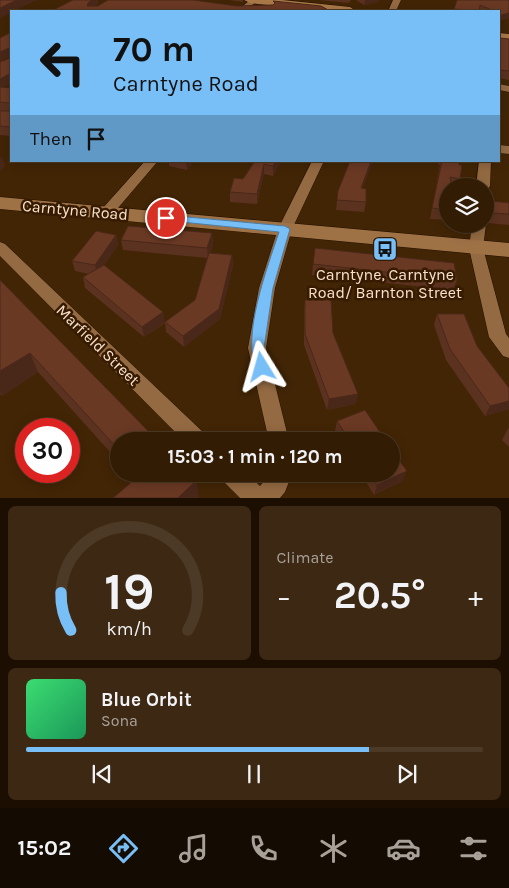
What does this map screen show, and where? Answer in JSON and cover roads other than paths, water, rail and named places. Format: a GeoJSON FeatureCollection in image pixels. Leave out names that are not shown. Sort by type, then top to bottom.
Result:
{"type":"FeatureCollection","features":[{"type":"Feature","properties":{"kind":"main road"},"geometry":{"type":"LineString","coordinates":[[249,4],[275,10]]}},
{"type":"Feature","properties":{"kind":"main road"},"geometry":{"type":"LineString","coordinates":[[227,5],[249,4],[336,10]]}},
{"type":"Feature","properties":{"kind":"street"},"geometry":{"type":"LineString","coordinates":[[107,212],[151,162]]}},
{"type":"Feature","properties":{"kind":"street"},"geometry":{"type":"LineString","coordinates":[[277,432],[257,348],[267,288],[285,229],[318,162]]}},
{"type":"Feature","properties":{"kind":"street"},"geometry":{"type":"LineString","coordinates":[[483,178],[485,162]]}},
{"type":"Feature","properties":{"kind":"street","name":"Carntyne Road"},"geometry":{"type":"LineString","coordinates":[[0,203],[509,250]]}},
{"type":"Feature","properties":{"kind":"street"},"geometry":{"type":"LineString","coordinates":[[478,233],[476,248],[485,290],[498,338],[509,351]]}},
{"type":"Feature","properties":{"kind":"street","name":"Marfield Street"},"geometry":{"type":"LineString","coordinates":[[0,247],[189,432]]}},
{"type":"Feature","properties":{"kind":"street"},"geometry":{"type":"LineString","coordinates":[[239,482],[256,498]]}},
{"type":"Feature","properties":{"kind":"street"},"geometry":{"type":"LineString","coordinates":[[264,498],[278,482]]}},
{"type":"Feature","properties":{"kind":"place","name":"Carntyne, Carntyne Road/ Barnton Street"},"geometry":{"type":"Point","coordinates":[385,249]}}]}
